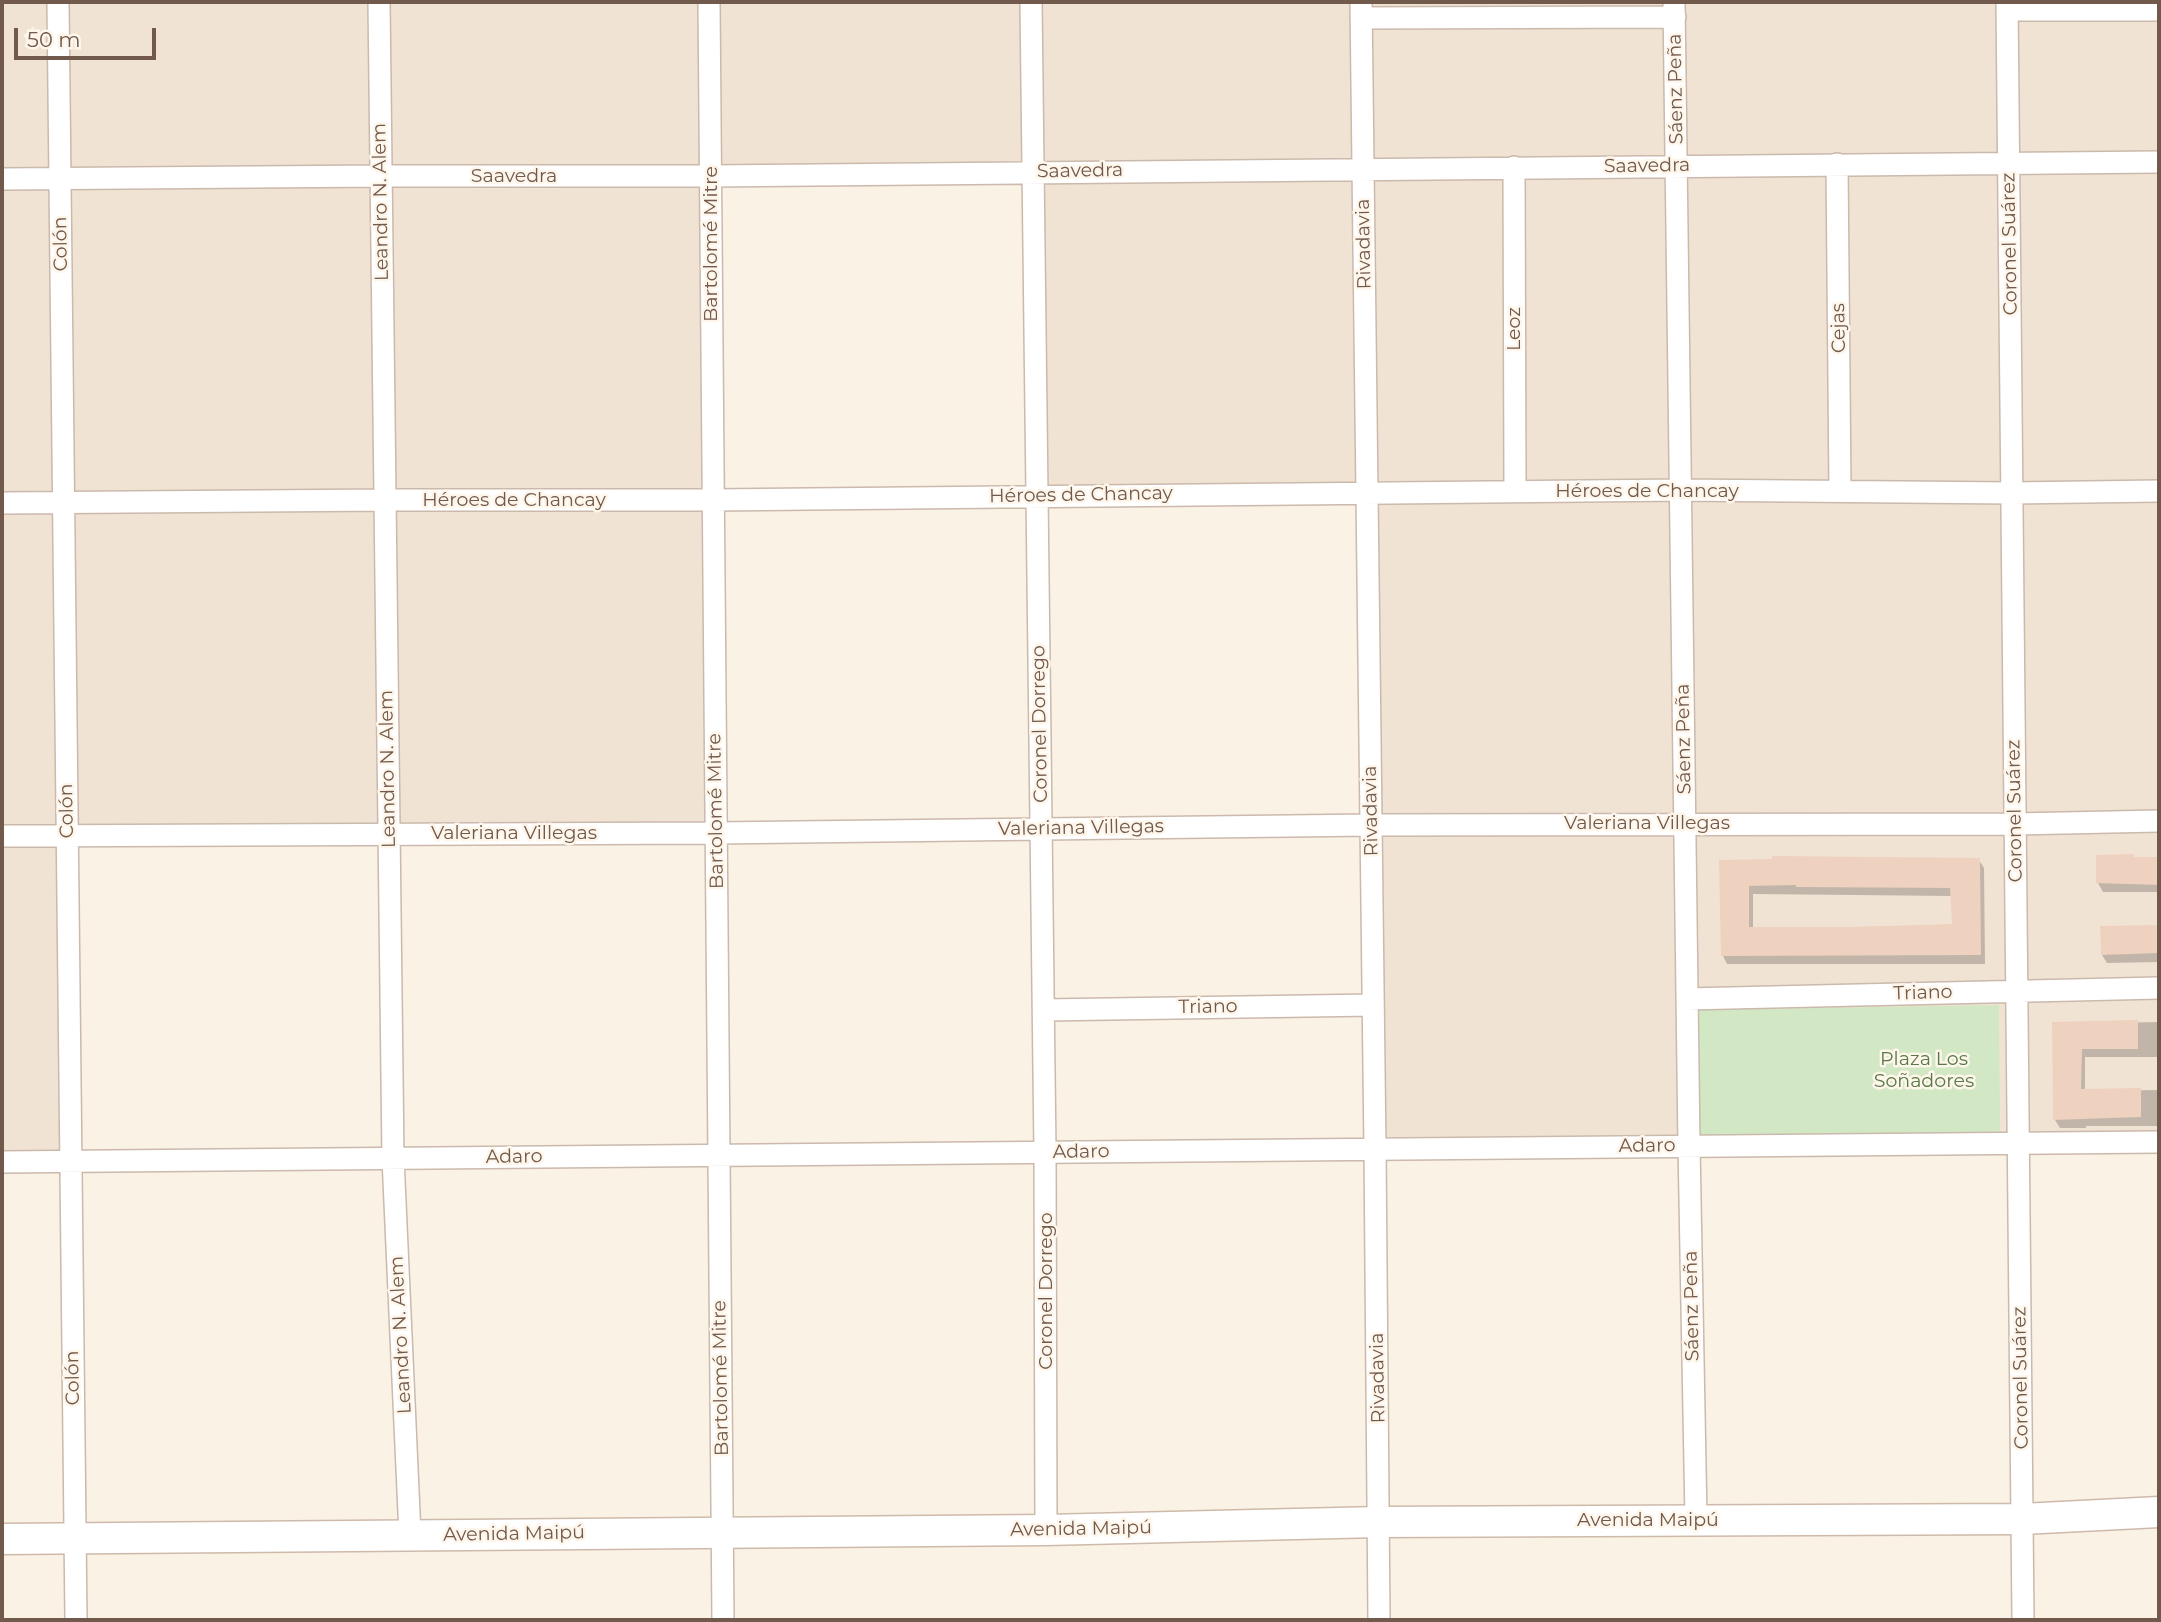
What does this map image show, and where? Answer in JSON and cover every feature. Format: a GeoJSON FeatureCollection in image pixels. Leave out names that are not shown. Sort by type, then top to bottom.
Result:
{"type":"FeatureCollection","features":[{"type":"Feature","properties":{"kind":"main road","name":"Avenida Maipú"},"geometry":{"type":"LineString","coordinates":[[2,1539],[1046,1530],[1379,1522],[2022,1519],[2159,1512]]}},
{"type":"Feature","properties":{"kind":"street","name":"Colón"},"geometry":{"type":"LineString","coordinates":[[58,2],[76,1620]]}},
{"type":"Feature","properties":{"kind":"street","name":"Leandro N. Alem"},"geometry":{"type":"LineString","coordinates":[[379,2],[393,1158],[410,1535]]}},
{"type":"Feature","properties":{"kind":"street","name":"Bartolomé Mitre"},"geometry":{"type":"LineString","coordinates":[[709,2],[723,1620]]}},
{"type":"Feature","properties":{"kind":"street","name":"Coronel Dorrego"},"geometry":{"type":"LineString","coordinates":[[1031,2],[1044,1010],[1046,1530]]}},
{"type":"Feature","properties":{"kind":"street"},"geometry":{"type":"LineString","coordinates":[[2007,6],[2159,10]]}},
{"type":"Feature","properties":{"kind":"street","name":"Coronel Suárez"},"geometry":{"type":"LineString","coordinates":[[2007,6],[2023,1620]]}},
{"type":"Feature","properties":{"kind":"street"},"geometry":{"type":"LineString","coordinates":[[1361,10],[1674,9]]}},
{"type":"Feature","properties":{"kind":"street","name":"Sáenz Peña"},"geometry":{"type":"LineString","coordinates":[[1674,9],[1696,1519]]}},
{"type":"Feature","properties":{"kind":"street","name":"Rivadavia"},"geometry":{"type":"LineString","coordinates":[[1361,10],[1379,1620]]}},
{"type":"Feature","properties":{"kind":"street","name":"Saavedra"},"geometry":{"type":"LineString","coordinates":[[2,179],[711,176],[2159,162]]}},
{"type":"Feature","properties":{"kind":"street","name":"Cejas"},"geometry":{"type":"LineString","coordinates":[[1837,164],[1840,491]]}},
{"type":"Feature","properties":{"kind":"street","name":"Leoz"},"geometry":{"type":"LineString","coordinates":[[1514,167],[1515,491]]}},
{"type":"Feature","properties":{"kind":"street","name":"Héroes de Chancay"},"geometry":{"type":"LineString","coordinates":[[2,503],[385,499],[713,500],[1681,490],[2012,493],[2159,491]]}},
{"type":"Feature","properties":{"kind":"street","name":"Valeriana Villegas"},"geometry":{"type":"LineString","coordinates":[[2,836],[2159,821]]}},
{"type":"Feature","properties":{"kind":"street","name":"Triano"},"geometry":{"type":"LineString","coordinates":[[1687,999],[2159,988]]}},
{"type":"Feature","properties":{"kind":"street","name":"Triano"},"geometry":{"type":"LineString","coordinates":[[1044,1010],[1373,1005]]}},
{"type":"Feature","properties":{"kind":"street","name":"Adaro"},"geometry":{"type":"LineString","coordinates":[[2,1162],[2159,1142]]}},
{"type":"Feature","properties":{"kind":"shaded area"},"geometry":{"type":"Polygon","coordinates":[[[2,2],[2159,2],[2159,1142],[1375,1149],[1367,493],[1037,495],[1033,172],[711,177],[716,833],[68,835],[71,1161],[2,1162],[2,2]]]}},
{"type":"Feature","properties":{"kind":"green space","name":"Plaza Los Soñadores"},"geometry":{"type":"Polygon","coordinates":[[[1999,1005],[2000,1132],[1700,1137],[1699,1010],[1999,1005]]]}},
{"type":"Feature","properties":{"kind":"building"},"geometry":{"type":"Polygon","coordinates":[[[2134,854],[2134,857],[2159,857],[2159,885],[2096,883],[2096,855],[2134,854]]]}},
{"type":"Feature","properties":{"kind":"building"},"geometry":{"type":"Polygon","coordinates":[[[1772,856],[1980,858],[1981,955],[1721,956],[1719,860],[1772,859],[1772,856]],[[1749,886],[1749,927],[1952,924],[1950,888],[1749,886]]]}},
{"type":"Feature","properties":{"kind":"building"},"geometry":{"type":"Polygon","coordinates":[[[2159,925],[2159,953],[2101,955],[2100,926],[2159,925]]]}},
{"type":"Feature","properties":{"kind":"building"},"geometry":{"type":"Polygon","coordinates":[[[2138,1020],[2138,1049],[2082,1049],[2081,1089],[2141,1088],[2141,1117],[2053,1120],[2052,1022],[2138,1020]]]}}]}
